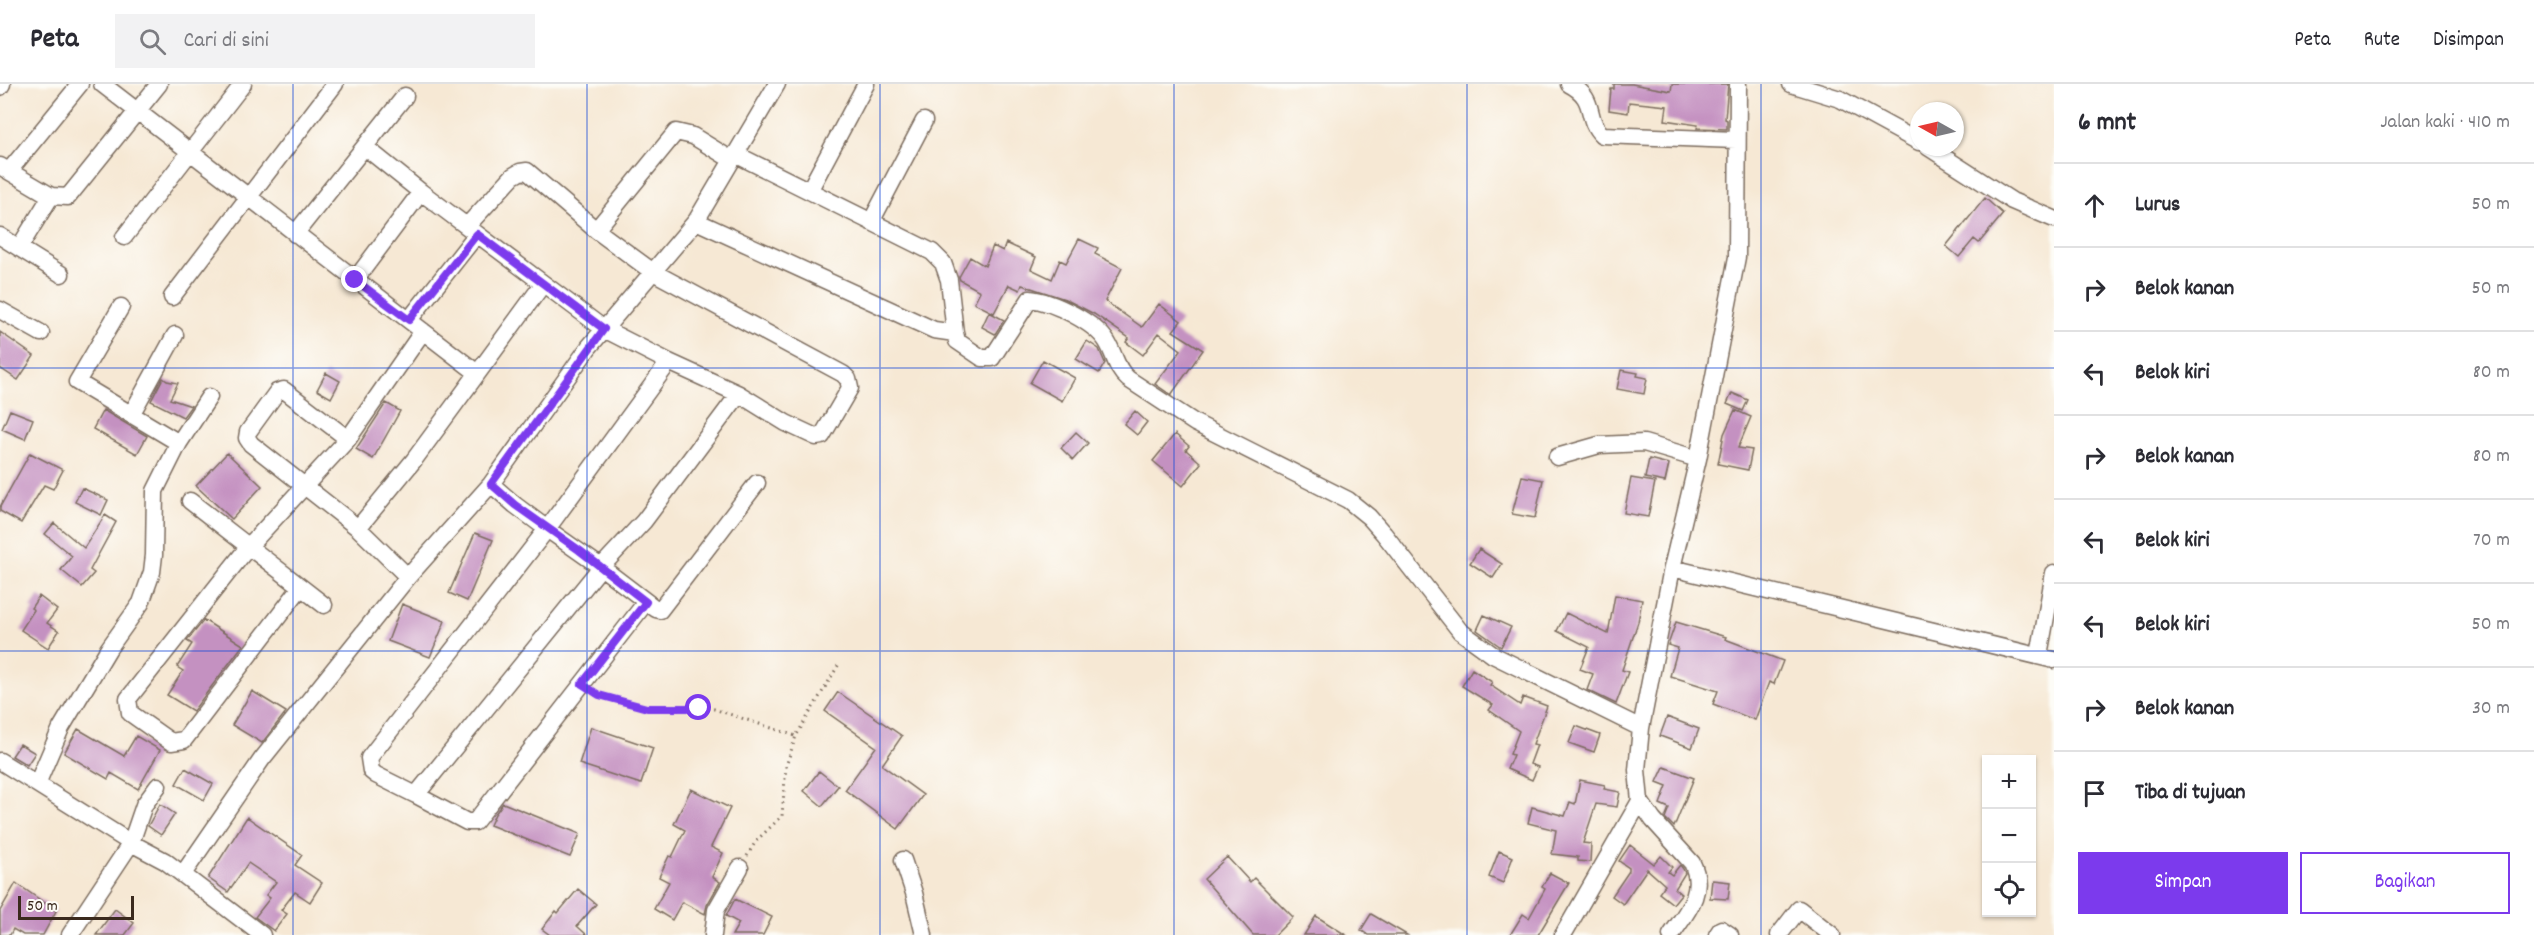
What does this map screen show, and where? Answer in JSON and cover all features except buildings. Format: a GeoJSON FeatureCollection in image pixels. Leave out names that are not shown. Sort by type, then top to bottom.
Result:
{"type":"FeatureCollection","features":[{"type":"Feature","properties":{"kind":"street"},"geometry":{"type":"LineString","coordinates":[[80,84],[4,169],[51,196],[68,197],[159,84]]}},
{"type":"Feature","properties":{"kind":"street"},"geometry":{"type":"LineString","coordinates":[[102,84],[476,372]]}},
{"type":"Feature","properties":{"kind":"street"},"geometry":{"type":"LineString","coordinates":[[124,237],[243,84]]}},
{"type":"Feature","properties":{"kind":"street"},"geometry":{"type":"LineString","coordinates":[[172,297],[335,84]]}},
{"type":"Feature","properties":{"kind":"street"},"geometry":{"type":"LineString","coordinates":[[183,874],[262,759],[408,577],[491,484],[604,329],[696,221],[777,84]]}},
{"type":"Feature","properties":{"kind":"street"},"geometry":{"type":"LineString","coordinates":[[809,191],[866,84]]}},
{"type":"Feature","properties":{"kind":"street"},"geometry":{"type":"LineString","coordinates":[[1569,84],[1586,97],[1596,127],[1602,135],[1736,140]]}},
{"type":"Feature","properties":{"kind":"street"},"geometry":{"type":"LineString","coordinates":[[1671,935],[1696,896],[1698,884],[1696,872],[1692,863],[1653,820],[1640,801],[1637,770],[1641,728],[1672,568],[1698,459],[1737,257],[1738,84]]}},
{"type":"Feature","properties":{"kind":"street"},"geometry":{"type":"LineString","coordinates":[[1791,84],[1840,99],[1910,137]]}},
{"type":"Feature","properties":{"kind":"street"},"geometry":{"type":"LineString","coordinates":[[295,234],[405,96]]}},
{"type":"Feature","properties":{"kind":"street"},"geometry":{"type":"LineString","coordinates":[[871,222],[924,121]]}},
{"type":"Feature","properties":{"kind":"street"},"geometry":{"type":"LineString","coordinates":[[596,230],[676,132],[693,136],[932,252],[943,263],[949,280],[957,341],[982,358],[992,358],[1030,299],[1065,309],[1106,339],[1121,373],[1128,379],[1195,423],[1348,500],[1369,517],[1460,631],[1493,655],[1641,728]]}},
{"type":"Feature","properties":{"kind":"street"},"geometry":{"type":"LineString","coordinates":[[365,147],[421,192],[472,230],[543,284],[604,329],[739,394],[786,423],[816,437],[822,436],[850,388],[848,379],[843,374],[653,272],[596,230],[527,171],[513,176],[472,230],[409,320]]}},
{"type":"Feature","properties":{"kind":"street"},"geometry":{"type":"LineString","coordinates":[[1944,156],[2012,201],[2054,219]]}},
{"type":"Feature","properties":{"kind":"street"},"geometry":{"type":"LineString","coordinates":[[355,280],[421,192]]}},
{"type":"Feature","properties":{"kind":"street"},"geometry":{"type":"LineString","coordinates":[[19,248],[51,196]]}},
{"type":"Feature","properties":{"kind":"street"},"geometry":{"type":"LineString","coordinates":[[696,221],[934,330],[955,333]]}},
{"type":"Feature","properties":{"kind":"street"},"geometry":{"type":"LineString","coordinates":[[0,236],[61,274]]}},
{"type":"Feature","properties":{"kind":"street"},"geometry":{"type":"LineString","coordinates":[[358,528],[414,460],[476,372],[543,284]]}},
{"type":"Feature","properties":{"kind":"street"},"geometry":{"type":"LineString","coordinates":[[121,307],[77,382],[179,443]]}},
{"type":"Feature","properties":{"kind":"street"},"geometry":{"type":"LineString","coordinates":[[0,310],[40,333]]}},
{"type":"Feature","properties":{"kind":"street"},"geometry":{"type":"LineString","coordinates":[[301,587],[184,740],[171,742],[130,712],[128,699],[249,546],[348,439],[423,331]]}},
{"type":"Feature","properties":{"kind":"street"},"geometry":{"type":"LineString","coordinates":[[131,415],[175,335]]}},
{"type":"Feature","properties":{"kind":"street"},"geometry":{"type":"LineString","coordinates":[[646,602],[475,822],[467,822],[376,776],[371,771],[369,758],[547,529],[669,362]]}},
{"type":"Feature","properties":{"kind":"street"},"geometry":{"type":"LineString","coordinates":[[348,439],[284,390],[277,392],[248,432],[248,441],[358,528],[408,577]]}},
{"type":"Feature","properties":{"kind":"street"},"geometry":{"type":"LineString","coordinates":[[416,795],[601,567],[644,521],[739,394]]}},
{"type":"Feature","properties":{"kind":"street"},"geometry":{"type":"LineString","coordinates":[[37,784],[61,728],[110,648],[141,603],[152,572],[155,490],[179,443],[209,397]]}},
{"type":"Feature","properties":{"kind":"street"},"geometry":{"type":"LineString","coordinates":[[1557,456],[1599,445],[1644,443],[1698,459]]}},
{"type":"Feature","properties":{"kind":"street"},"geometry":{"type":"LineString","coordinates":[[491,484],[547,529],[656,609],[663,608],[757,483]]}},
{"type":"Feature","properties":{"kind":"street"},"geometry":{"type":"LineString","coordinates":[[190,501],[324,605]]}},
{"type":"Feature","properties":{"kind":"street"},"geometry":{"type":"LineString","coordinates":[[1672,568],[2047,658],[2054,573]]}},
{"type":"Feature","properties":{"kind":"street"},"geometry":{"type":"LineString","coordinates":[[0,761],[131,843],[165,861],[262,935]]}},
{"type":"Feature","properties":{"kind":"street"},"geometry":{"type":"LineString","coordinates":[[70,935],[131,843],[144,805],[158,786]]}},
{"type":"Feature","properties":{"kind":"street"},"geometry":{"type":"LineString","coordinates":[[1563,935],[1640,801]]}},
{"type":"Feature","properties":{"kind":"street"},"geometry":{"type":"LineString","coordinates":[[903,860],[924,935]]}},
{"type":"Feature","properties":{"kind":"street"},"geometry":{"type":"LineString","coordinates":[[713,935],[716,910],[740,868]]}},
{"type":"Feature","properties":{"kind":"street"},"geometry":{"type":"LineString","coordinates":[[1779,935],[1798,909],[1832,935]]}},
{"type":"Feature","properties":{"kind":"street"},"geometry":{"type":"LineString","coordinates":[[1717,935],[1722,929],[1730,935]]}},
{"type":"Feature","properties":{"kind":"path"},"geometry":{"type":"LineString","coordinates":[[740,868],[756,841],[782,816],[786,766],[796,736],[839,664]]}},
{"type":"Feature","properties":{"kind":"path"},"geometry":{"type":"LineString","coordinates":[[582,684],[599,695],[634,705],[668,710],[688,707],[714,709],[796,736]]}},
{"type":"Feature","properties":{"kind":"route"},"geometry":{"type":"LineString","coordinates":[[355,280],[409,320],[477,234],[604,329],[491,484],[515,505],[579,550],[646,602],[582,684],[590,692],[647,708],[668,710],[699,708]]}}]}
